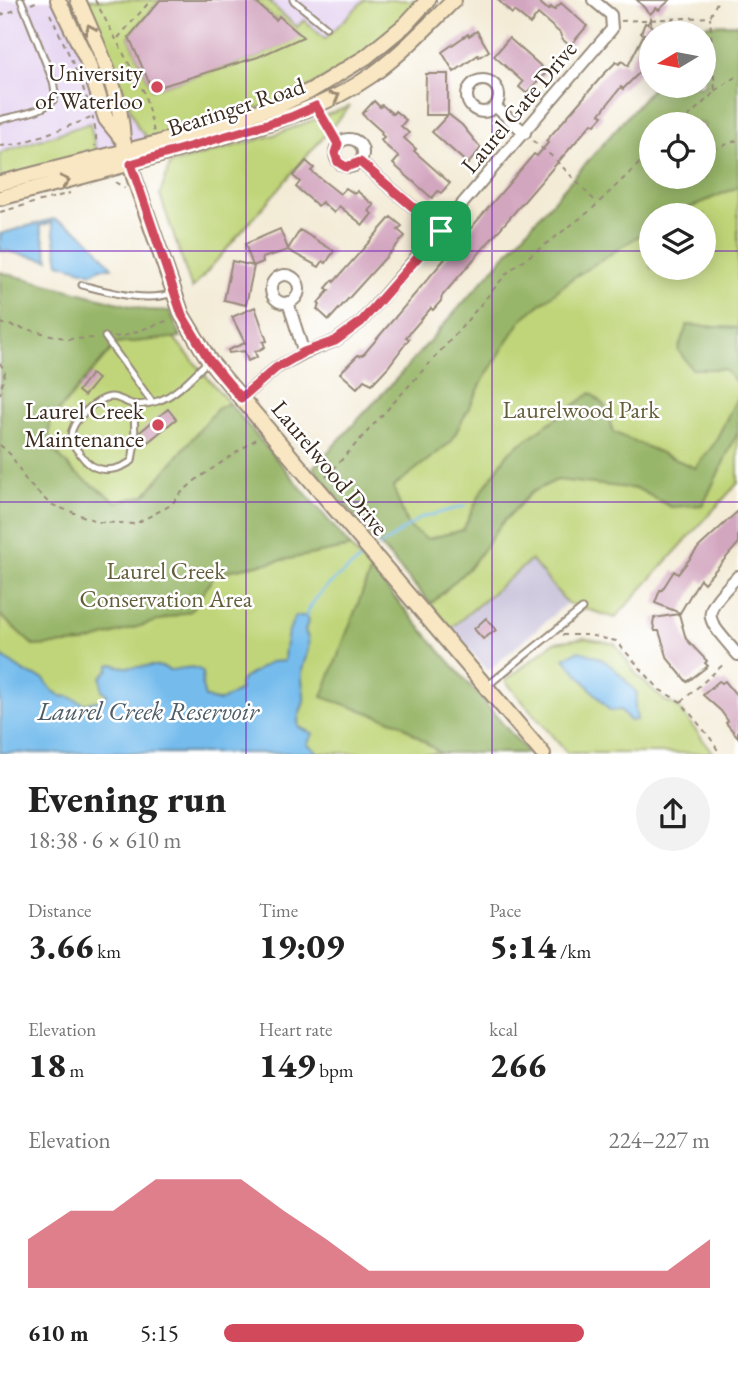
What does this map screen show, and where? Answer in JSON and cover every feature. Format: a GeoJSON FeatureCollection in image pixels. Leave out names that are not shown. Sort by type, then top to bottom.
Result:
{"type":"FeatureCollection","features":[{"type":"Feature","properties":{"kind":"street","name":"Laurelwood Drive"},"geometry":{"type":"LineString","coordinates":[[78,0],[106,64],[122,115],[127,151],[173,293],[182,315],[209,360],[543,754]]}},
{"type":"Feature","properties":{"kind":"street"},"geometry":{"type":"LineString","coordinates":[[127,151],[281,104],[310,91],[366,57],[405,25],[428,0]]}},
{"type":"Feature","properties":{"kind":"street","name":"Bearinger Road"},"geometry":{"type":"LineString","coordinates":[[0,183],[127,151],[291,117],[372,75],[416,38],[454,0]]}},
{"type":"Feature","properties":{"kind":"street"},"geometry":{"type":"LineString","coordinates":[[593,0],[611,15],[613,22]]}},
{"type":"Feature","properties":{"kind":"street","name":"Laurelwood Drive"},"geometry":{"type":"LineString","coordinates":[[54,6],[87,60],[106,119],[127,151]]}},
{"type":"Feature","properties":{"kind":"street","name":"Laurel Gate Drive"},"geometry":{"type":"LineString","coordinates":[[241,398],[276,368],[304,352],[335,341],[361,322],[529,137],[612,29],[613,22]]}},
{"type":"Feature","properties":{"kind":"street"},"geometry":{"type":"LineString","coordinates":[[496,107],[529,137]]}},
{"type":"Feature","properties":{"kind":"street"},"geometry":{"type":"LineString","coordinates":[[350,138],[358,142],[363,149],[360,162],[346,167],[338,162],[335,153],[338,144],[350,138]]}},
{"type":"Feature","properties":{"kind":"street","name":"Bearinger Road"},"geometry":{"type":"LineString","coordinates":[[0,198],[127,151]]}},
{"type":"Feature","properties":{"kind":"street"},"geometry":{"type":"LineString","coordinates":[[360,162],[441,231]]}},
{"type":"Feature","properties":{"kind":"street"},"geometry":{"type":"LineString","coordinates":[[288,302],[304,352]]}},
{"type":"Feature","properties":{"kind":"street"},"geometry":{"type":"LineString","coordinates":[[738,576],[712,604],[710,611],[716,629],[738,655]]}},
{"type":"Feature","properties":{"kind":"lane"},"geometry":{"type":"LineString","coordinates":[[0,120],[44,108],[52,102],[55,95],[53,81],[21,0]]}},
{"type":"Feature","properties":{"kind":"lane"},"geometry":{"type":"LineString","coordinates":[[293,0],[326,27]]}},
{"type":"Feature","properties":{"kind":"lane"},"geometry":{"type":"LineString","coordinates":[[82,285],[116,293],[161,298],[173,293]]}},
{"type":"Feature","properties":{"kind":"lane"},"geometry":{"type":"LineString","coordinates":[[105,337],[152,402]]}},
{"type":"Feature","properties":{"kind":"lane"},"geometry":{"type":"LineString","coordinates":[[134,405],[135,442],[132,461],[120,469],[102,470],[86,462],[71,440],[72,429],[86,410],[104,398],[115,397],[134,405],[159,401],[183,386],[209,360]]}},
{"type":"Feature","properties":{"kind":"lane"},"geometry":{"type":"LineString","coordinates":[[486,687],[582,609]]}},
{"type":"Feature","properties":{"kind":"path"},"geometry":{"type":"LineString","coordinates":[[95,0],[142,88],[158,143]]}},
{"type":"Feature","properties":{"kind":"path"},"geometry":{"type":"LineString","coordinates":[[117,39],[151,0]]}},
{"type":"Feature","properties":{"kind":"path"},"geometry":{"type":"LineString","coordinates":[[710,21],[718,0]]}},
{"type":"Feature","properties":{"kind":"path"},"geometry":{"type":"LineString","coordinates":[[54,6],[92,118],[97,140],[94,148]]}},
{"type":"Feature","properties":{"kind":"path"},"geometry":{"type":"LineString","coordinates":[[613,22],[710,17]]}},
{"type":"Feature","properties":{"kind":"path"},"geometry":{"type":"LineString","coordinates":[[716,91],[738,75]]}},
{"type":"Feature","properties":{"kind":"path"},"geometry":{"type":"LineString","coordinates":[[142,88],[147,85]]}},
{"type":"Feature","properties":{"kind":"path"},"geometry":{"type":"LineString","coordinates":[[693,112],[708,98]]}},
{"type":"Feature","properties":{"kind":"path"},"geometry":{"type":"LineString","coordinates":[[316,106],[338,144]]}},
{"type":"Feature","properties":{"kind":"path"},"geometry":{"type":"LineString","coordinates":[[0,146],[19,144],[92,118]]}},
{"type":"Feature","properties":{"kind":"path"},"geometry":{"type":"LineString","coordinates":[[529,137],[554,158],[597,204]]}},
{"type":"Feature","properties":{"kind":"path"},"geometry":{"type":"LineString","coordinates":[[716,148],[738,140]]}},
{"type":"Feature","properties":{"kind":"path"},"geometry":{"type":"LineString","coordinates":[[321,482],[412,383],[508,272],[597,204],[639,164]]}},
{"type":"Feature","properties":{"kind":"path"},"geometry":{"type":"LineString","coordinates":[[0,212],[74,192]]}},
{"type":"Feature","properties":{"kind":"path"},"geometry":{"type":"LineString","coordinates":[[0,323],[68,340],[124,336],[170,319]]}},
{"type":"Feature","properties":{"kind":"path"},"geometry":{"type":"LineString","coordinates":[[0,363],[5,372],[0,394]]}},
{"type":"Feature","properties":{"kind":"path"},"geometry":{"type":"LineString","coordinates":[[0,445],[11,455],[27,482],[50,504],[99,522],[135,524],[171,505],[181,492],[206,472],[262,436]]}},
{"type":"Feature","properties":{"kind":"path"},"geometry":{"type":"LineString","coordinates":[[547,636],[588,635],[616,641],[660,690],[681,702],[720,754]]}},
{"type":"Feature","properties":{"kind":"path"},"geometry":{"type":"LineString","coordinates":[[681,702],[725,663]]}},
{"type":"Feature","properties":{"kind":"shaded area","name":"University of Waterloo"},"geometry":{"type":"Polygon","coordinates":[[[0,0],[429,0],[287,100],[0,184],[0,0]]]}},
{"type":"Feature","properties":{"kind":"shaded area"},"geometry":{"type":"Polygon","coordinates":[[[531,560],[567,603],[488,671],[451,628],[531,560]]]}},
{"type":"Feature","properties":{"kind":"green space"},"geometry":{"type":"Polygon","coordinates":[[[86,0],[160,0],[129,37],[152,89],[258,57],[301,36],[279,17],[276,20],[253,0],[272,0],[270,3],[297,27],[304,20],[325,39],[364,0],[429,0],[383,45],[287,100],[148,139],[138,128],[86,0]]]}},
{"type":"Feature","properties":{"kind":"green space","name":"Laurelwood Park"},"geometry":{"type":"Polygon","coordinates":[[[738,24],[738,483],[615,618],[567,603],[531,560],[451,628],[313,468],[399,376],[643,98],[716,98],[716,25],[738,24]]]}},
{"type":"Feature","properties":{"kind":"green space"},"geometry":{"type":"Polygon","coordinates":[[[738,24],[738,187],[701,203],[639,203],[639,236],[573,278],[522,319],[485,377],[451,442],[393,487],[408,526],[427,539],[463,530],[481,492],[509,452],[591,393],[605,406],[613,432],[695,468],[714,444],[738,396],[738,432],[703,505],[671,507],[638,489],[557,480],[532,492],[502,523],[471,566],[431,604],[313,468],[399,376],[643,98],[716,98],[716,25],[738,24]]]}},
{"type":"Feature","properties":{"kind":"green space"},"geometry":{"type":"Polygon","coordinates":[[[350,106],[192,289],[160,195],[170,164],[274,135],[350,106]]]}},
{"type":"Feature","properties":{"kind":"green space"},"geometry":{"type":"Polygon","coordinates":[[[90,123],[97,156],[0,184],[0,153],[90,123]]]}},
{"type":"Feature","properties":{"kind":"green space"},"geometry":{"type":"Polygon","coordinates":[[[0,272],[146,310],[170,311],[181,337],[116,344],[50,421],[49,445],[74,472],[117,502],[145,495],[217,409],[229,403],[351,547],[216,573],[191,611],[83,643],[34,646],[0,615],[0,272]]]}},
{"type":"Feature","properties":{"kind":"green space","name":"Laurel Creek Conservation Area"},"geometry":{"type":"Polygon","coordinates":[[[0,323],[163,325],[524,753],[0,753],[0,323]]]}},
{"type":"Feature","properties":{"kind":"green space"},"geometry":{"type":"Polygon","coordinates":[[[687,325],[738,328],[738,384],[724,369],[692,369],[678,350],[687,325]]]}},
{"type":"Feature","properties":{"kind":"green space"},"geometry":{"type":"Polygon","coordinates":[[[371,570],[528,753],[440,753],[399,723],[322,697],[371,570]]]}},
{"type":"Feature","properties":{"kind":"green space"},"geometry":{"type":"Polygon","coordinates":[[[584,638],[615,644],[637,675],[665,701],[677,706],[713,753],[567,753],[505,681],[555,642],[584,638]],[[564,657],[610,710],[621,710],[630,721],[637,693],[564,657]]]}},
{"type":"Feature","properties":{"kind":"water"},"geometry":{"type":"Polygon","coordinates":[[[53,219],[63,222],[87,238],[112,268],[101,268],[92,273],[59,263],[52,222],[40,226],[49,260],[0,250],[0,234],[53,219]]]}},
{"type":"Feature","properties":{"kind":"water","name":"Laurel Creek Reservoir"},"geometry":{"type":"Polygon","coordinates":[[[296,616],[306,616],[308,621],[305,631],[307,652],[302,673],[304,701],[298,724],[313,734],[307,744],[319,753],[0,753],[0,655],[25,672],[44,679],[52,690],[61,696],[85,704],[104,699],[107,694],[102,690],[101,677],[109,669],[109,665],[113,664],[127,667],[155,666],[169,670],[199,669],[203,672],[202,686],[205,697],[219,701],[240,690],[243,679],[270,662],[284,661],[287,638],[296,616]]]}},
{"type":"Feature","properties":{"kind":"water"},"geometry":{"type":"Polygon","coordinates":[[[578,651],[605,661],[637,693],[637,720],[630,721],[621,710],[610,711],[564,658],[578,651]]]}},
{"type":"Feature","properties":{"kind":"building"},"geometry":{"type":"Polygon","coordinates":[[[160,0],[253,0],[276,20],[279,16],[303,37],[258,57],[152,89],[129,37],[160,0]]]}},
{"type":"Feature","properties":{"kind":"building"},"geometry":{"type":"Polygon","coordinates":[[[498,0],[537,0],[548,10],[551,7],[554,10],[561,3],[587,26],[570,46],[560,33],[538,14],[530,24],[514,11],[512,14],[498,0]]]}},
{"type":"Feature","properties":{"kind":"building"},"geometry":{"type":"Polygon","coordinates":[[[637,0],[670,0],[650,14],[637,0]]]}},
{"type":"Feature","properties":{"kind":"building"},"geometry":{"type":"Polygon","coordinates":[[[477,31],[489,51],[479,57],[478,55],[454,72],[442,52],[477,31]]]}},
{"type":"Feature","properties":{"kind":"building"},"geometry":{"type":"Polygon","coordinates":[[[509,38],[543,68],[541,71],[545,74],[526,93],[519,87],[523,82],[494,56],[509,38]]]}},
{"type":"Feature","properties":{"kind":"building"},"geometry":{"type":"Polygon","coordinates":[[[639,44],[639,73],[623,89],[621,87],[600,114],[603,116],[595,125],[592,123],[442,296],[441,301],[433,310],[431,308],[406,337],[409,339],[388,367],[372,384],[364,380],[357,388],[340,373],[358,355],[364,354],[534,154],[537,156],[548,143],[546,141],[603,75],[616,62],[619,64],[622,61],[628,66],[639,44]]]}},
{"type":"Feature","properties":{"kind":"building"},"geometry":{"type":"Polygon","coordinates":[[[426,74],[448,74],[448,114],[462,125],[481,148],[468,164],[432,132],[448,115],[425,115],[426,74]]]}},
{"type":"Feature","properties":{"kind":"building"},"geometry":{"type":"Polygon","coordinates":[[[374,101],[393,114],[395,111],[406,120],[401,126],[409,133],[404,138],[416,149],[414,151],[450,183],[441,193],[438,191],[432,198],[393,164],[399,157],[381,140],[384,137],[382,132],[362,114],[374,101]]]}},
{"type":"Feature","properties":{"kind":"building"},"geometry":{"type":"Polygon","coordinates":[[[306,161],[314,168],[311,171],[340,194],[346,188],[355,194],[357,191],[374,205],[369,211],[372,214],[363,225],[339,206],[334,213],[322,202],[318,206],[296,187],[300,182],[293,176],[306,161]]]}},
{"type":"Feature","properties":{"kind":"building"},"geometry":{"type":"Polygon","coordinates":[[[391,217],[402,226],[398,230],[405,236],[329,320],[317,309],[320,305],[318,303],[329,290],[326,288],[391,217]]]}},
{"type":"Feature","properties":{"kind":"building"},"geometry":{"type":"Polygon","coordinates":[[[280,229],[288,249],[300,230],[334,251],[326,263],[323,261],[319,267],[288,250],[262,258],[263,262],[253,266],[245,244],[280,229]]]}},
{"type":"Feature","properties":{"kind":"building"},"geometry":{"type":"Polygon","coordinates":[[[232,261],[254,266],[246,305],[224,300],[232,261]]]}},
{"type":"Feature","properties":{"kind":"building"},"geometry":{"type":"Polygon","coordinates":[[[255,307],[267,341],[263,342],[265,347],[255,352],[257,357],[248,361],[244,351],[229,353],[228,350],[245,343],[232,317],[255,307]]]}},
{"type":"Feature","properties":{"kind":"building"},"geometry":{"type":"Polygon","coordinates":[[[91,374],[98,379],[84,396],[78,391],[91,374]]]}},
{"type":"Feature","properties":{"kind":"building","name":"Laurel Creek Maintenance"},"geometry":{"type":"Polygon","coordinates":[[[168,409],[176,419],[148,442],[140,432],[168,409]]]}},
{"type":"Feature","properties":{"kind":"building"},"geometry":{"type":"Polygon","coordinates":[[[738,511],[738,544],[704,583],[700,579],[680,613],[655,603],[660,590],[674,571],[678,574],[699,547],[738,511]]]}},
{"type":"Feature","properties":{"kind":"building"},"geometry":{"type":"Polygon","coordinates":[[[679,614],[686,639],[707,661],[705,663],[708,666],[687,682],[668,659],[659,631],[655,631],[653,624],[654,618],[679,614]]]}},
{"type":"Feature","properties":{"kind":"building"},"geometry":{"type":"Polygon","coordinates":[[[486,618],[496,630],[483,639],[474,629],[486,618]]]}},
{"type":"Feature","properties":{"kind":"building"},"geometry":{"type":"Polygon","coordinates":[[[719,681],[725,681],[738,697],[738,737],[726,723],[728,721],[721,711],[703,695],[719,681]]]}},
{"type":"Feature","properties":{"kind":"waterway"},"geometry":{"type":"LineString","coordinates":[[379,547],[420,518],[465,506]]}},
{"type":"Feature","properties":{"kind":"waterway"},"geometry":{"type":"LineString","coordinates":[[306,616],[322,591],[360,560]]}},
{"type":"Feature","properties":{"kind":"place","name":"University of Waterloo"},"geometry":{"type":"Point","coordinates":[157,87]}},
{"type":"Feature","properties":{"kind":"place","name":"Laurel Creek Maintenance"},"geometry":{"type":"Point","coordinates":[158,425]}},
{"type":"Feature","properties":{"kind":"route"},"geometry":{"type":"LineString","coordinates":[[316,106],[338,144],[335,158],[338,162],[351,167],[360,162],[441,231],[361,322],[335,341],[304,352],[276,368],[241,398],[209,360],[182,315],[131,164],[291,117],[316,106]]}}]}
